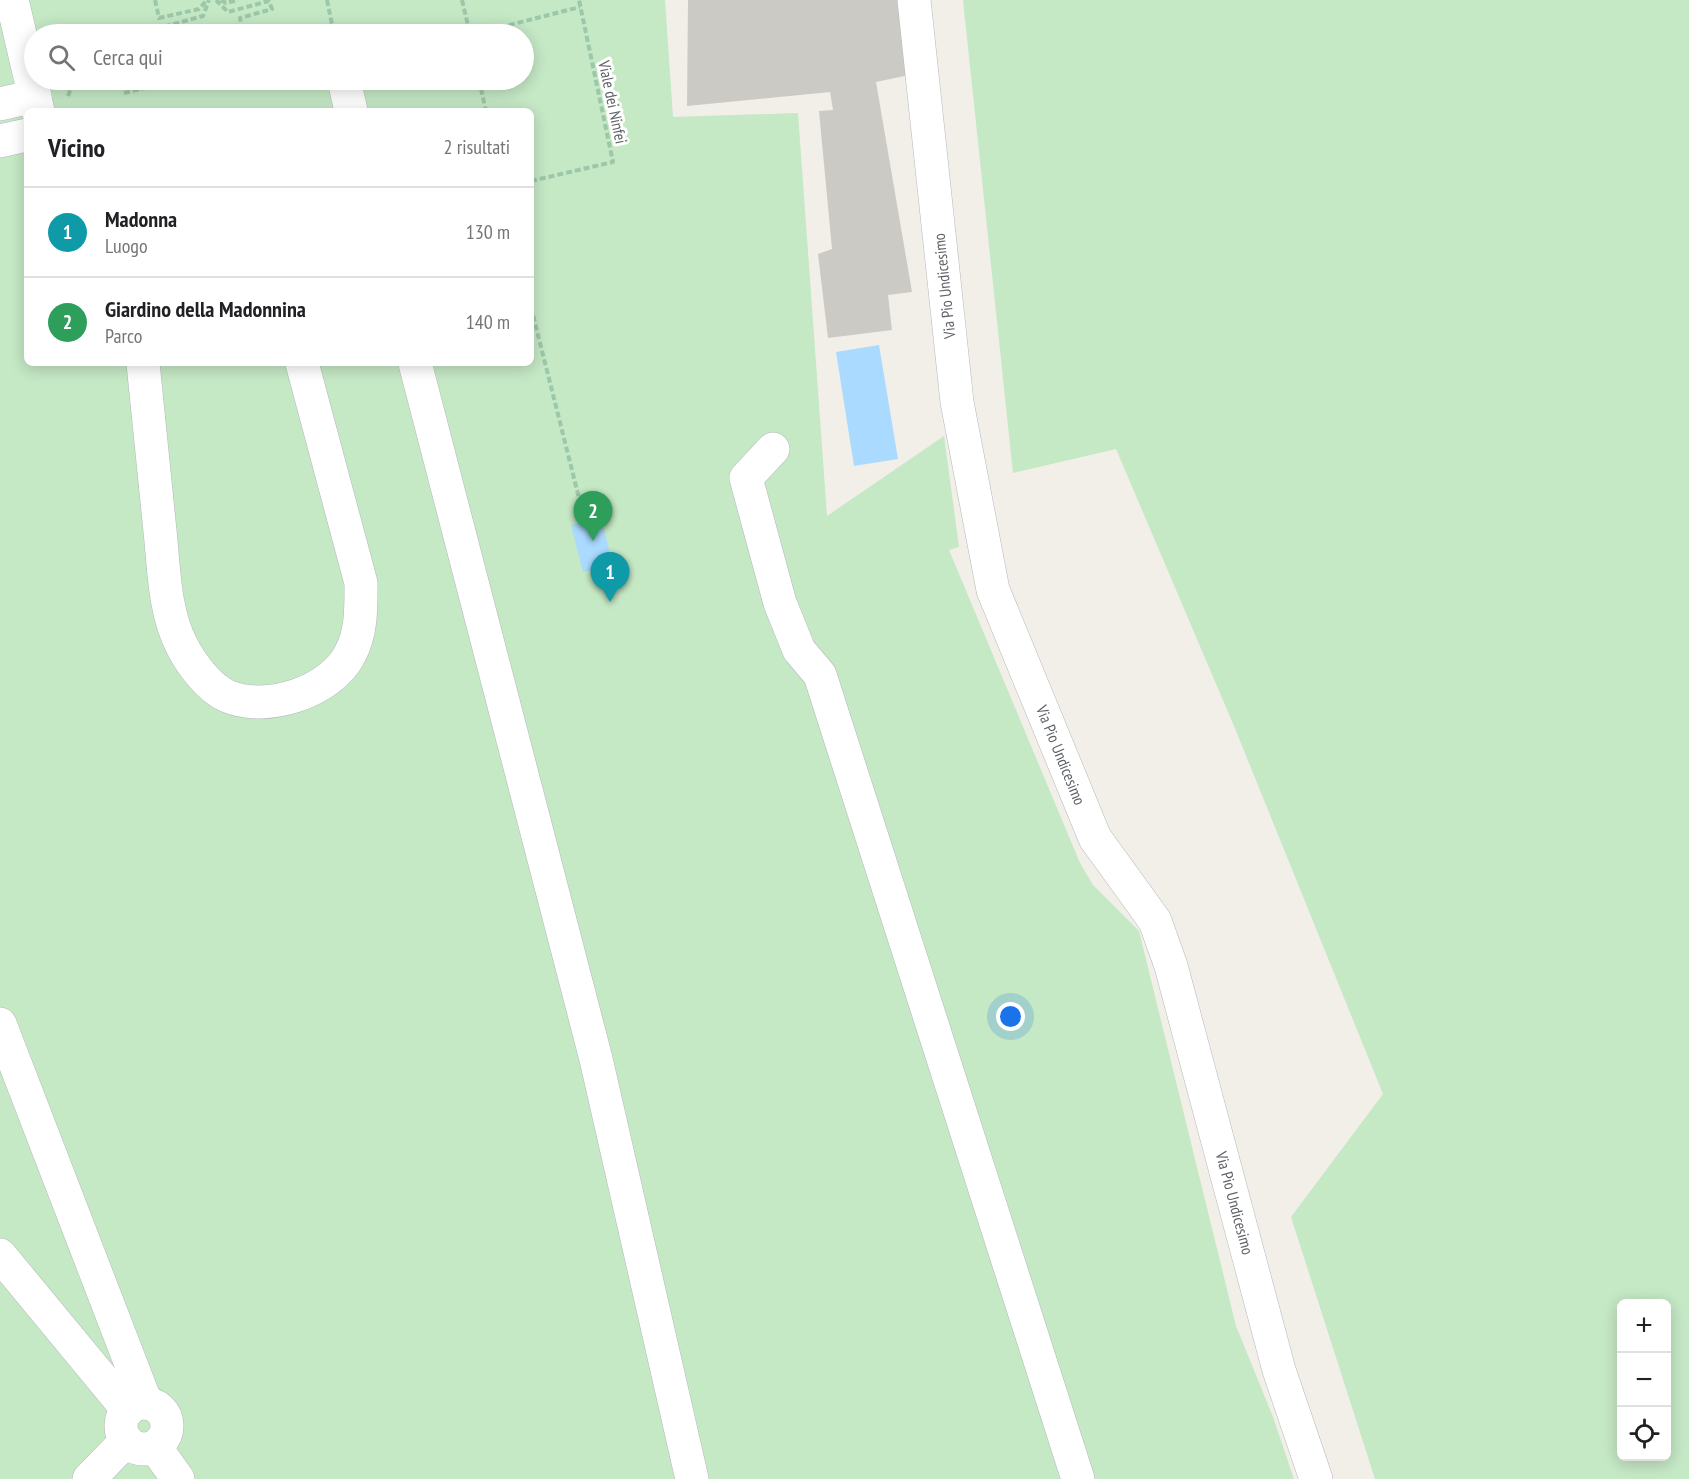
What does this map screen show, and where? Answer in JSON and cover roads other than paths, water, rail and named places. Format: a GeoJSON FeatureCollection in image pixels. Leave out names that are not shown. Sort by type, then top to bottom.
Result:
{"type":"FeatureCollection","features":[{"type":"Feature","properties":{"kind":"street"},"geometry":{"type":"LineString","coordinates":[[12,0],[24,49]]}},
{"type":"Feature","properties":{"kind":"street","name":"Via Pio Undicesimo"},"geometry":{"type":"LineString","coordinates":[[914,0],[957,402],[993,590],[1095,838],[1155,921],[1172,966],[1279,1370],[1316,1479]]}},
{"type":"Feature","properties":{"kind":"street"},"geometry":{"type":"LineString","coordinates":[[346,90],[350,108]]}},
{"type":"Feature","properties":{"kind":"street"},"geometry":{"type":"LineString","coordinates":[[0,104],[37,103]]}},
{"type":"Feature","properties":{"kind":"street"},"geometry":{"type":"LineString","coordinates":[[0,141],[24,136]]}},
{"type":"Feature","properties":{"kind":"street"},"geometry":{"type":"LineString","coordinates":[[142,366],[167,599],[181,645],[204,677],[226,696],[249,703],[299,695],[330,681],[350,654],[362,615],[361,583],[303,366]]}},
{"type":"Feature","properties":{"kind":"street"},"geometry":{"type":"LineString","coordinates":[[417,366],[596,1059],[692,1479]]}},
{"type":"Feature","properties":{"kind":"street"},"geometry":{"type":"LineString","coordinates":[[773,449],[746,478],[780,603],[799,650],[820,675],[1078,1479]]}},
{"type":"Feature","properties":{"kind":"street"},"geometry":{"type":"LineString","coordinates":[[0,1024],[139,1425]]}},
{"type":"Feature","properties":{"kind":"street"},"geometry":{"type":"LineString","coordinates":[[0,1255],[139,1425],[178,1479]]}},
{"type":"Feature","properties":{"kind":"street"},"geometry":{"type":"LineString","coordinates":[[89,1479],[139,1425]]}},
{"type":"Feature","properties":{"kind":"water"},"geometry":{"type":"Polygon","coordinates":[[[879,345],[898,459],[854,466],[836,352],[879,345]]]}},
{"type":"Feature","properties":{"kind":"water"},"geometry":{"type":"Polygon","coordinates":[[[601,518],[613,565],[583,572],[571,525],[601,518]]]}},
{"type":"Feature","properties":{"kind":"place","name":"Giardino della Madonnina"},"geometry":{"type":"Point","coordinates":[593,541]}},
{"type":"Feature","properties":{"kind":"place","name":"Madonna"},"geometry":{"type":"Point","coordinates":[610,602]}}]}
